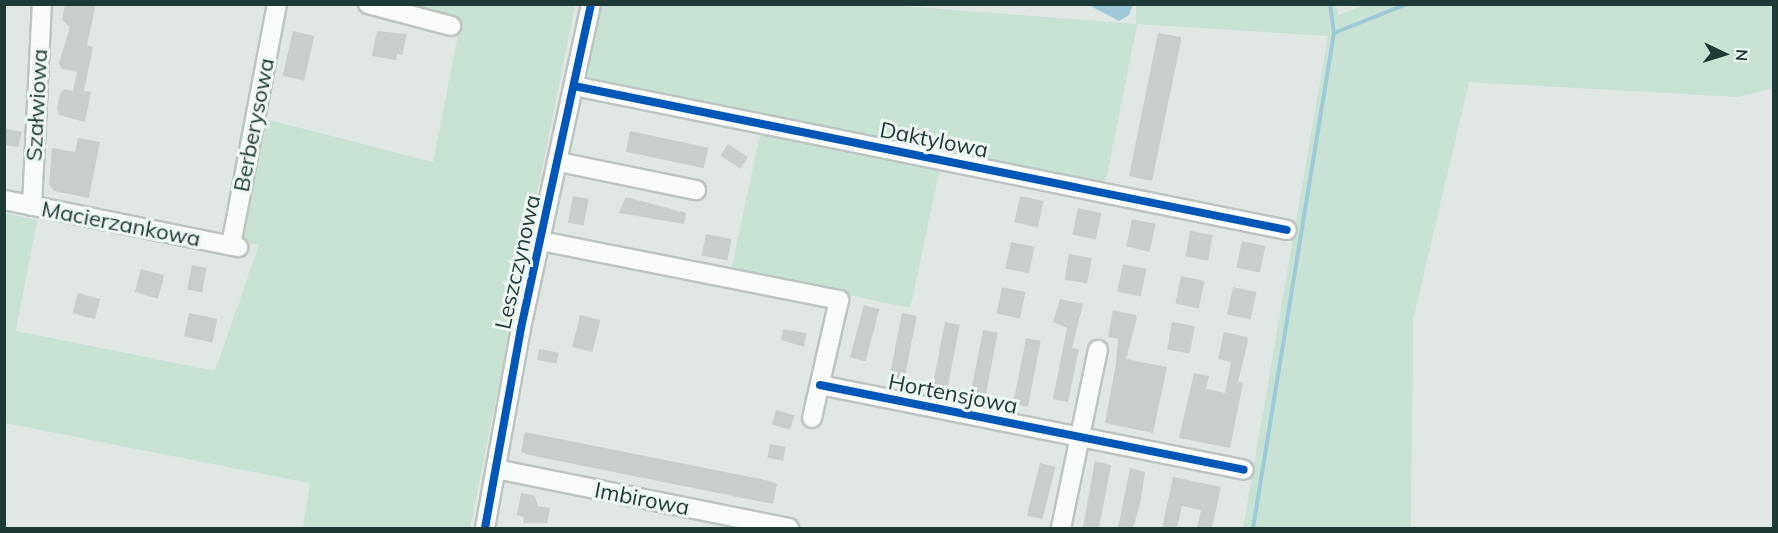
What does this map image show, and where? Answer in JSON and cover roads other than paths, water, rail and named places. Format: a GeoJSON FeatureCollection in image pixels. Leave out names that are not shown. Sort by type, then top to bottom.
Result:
{"type":"FeatureCollection","features":[{"type":"Feature","properties":{"kind":"street","name":"Szałwiowa"},"geometry":{"type":"LineString","coordinates":[[32,206],[42,4]]}},
{"type":"Feature","properties":{"kind":"street","name":"Berberysowa"},"geometry":{"type":"LineString","coordinates":[[235,246],[277,4]]}},
{"type":"Feature","properties":{"kind":"street"},"geometry":{"type":"LineString","coordinates":[[368,4],[451,26]]}},
{"type":"Feature","properties":{"kind":"street","name":"Leszczynowa"},"geometry":{"type":"LineString","coordinates":[[484,528],[591,4]]}},
{"type":"Feature","properties":{"kind":"street","name":"Daktylowa"},"geometry":{"type":"LineString","coordinates":[[574,86],[1287,230]]}},
{"type":"Feature","properties":{"kind":"street"},"geometry":{"type":"LineString","coordinates":[[559,162],[696,190]]}},
{"type":"Feature","properties":{"kind":"street","name":"Macierzankowa"},"geometry":{"type":"LineString","coordinates":[[4,200],[235,246]]}},
{"type":"Feature","properties":{"kind":"street"},"geometry":{"type":"LineString","coordinates":[[541,241],[839,300],[812,418]]}},
{"type":"Feature","properties":{"kind":"street"},"geometry":{"type":"LineString","coordinates":[[1061,528],[1098,350]]}},
{"type":"Feature","properties":{"kind":"street","name":"Hortensjowa"},"geometry":{"type":"LineString","coordinates":[[820,385],[1244,470]]}},
{"type":"Feature","properties":{"kind":"street","name":"Imbirowa"},"geometry":{"type":"LineString","coordinates":[[496,469],[789,528]]}},
{"type":"Feature","properties":{"kind":"water"},"geometry":{"type":"Polygon","coordinates":[[[1133,4],[1129,15],[1119,21],[1089,5],[1133,4]]]}},
{"type":"Feature","properties":{"kind":"waterway"},"geometry":{"type":"LineString","coordinates":[[1253,528],[1334,33],[1330,4]]}},
{"type":"Feature","properties":{"kind":"waterway"},"geometry":{"type":"LineString","coordinates":[[1334,33],[1407,4]]}}]}
